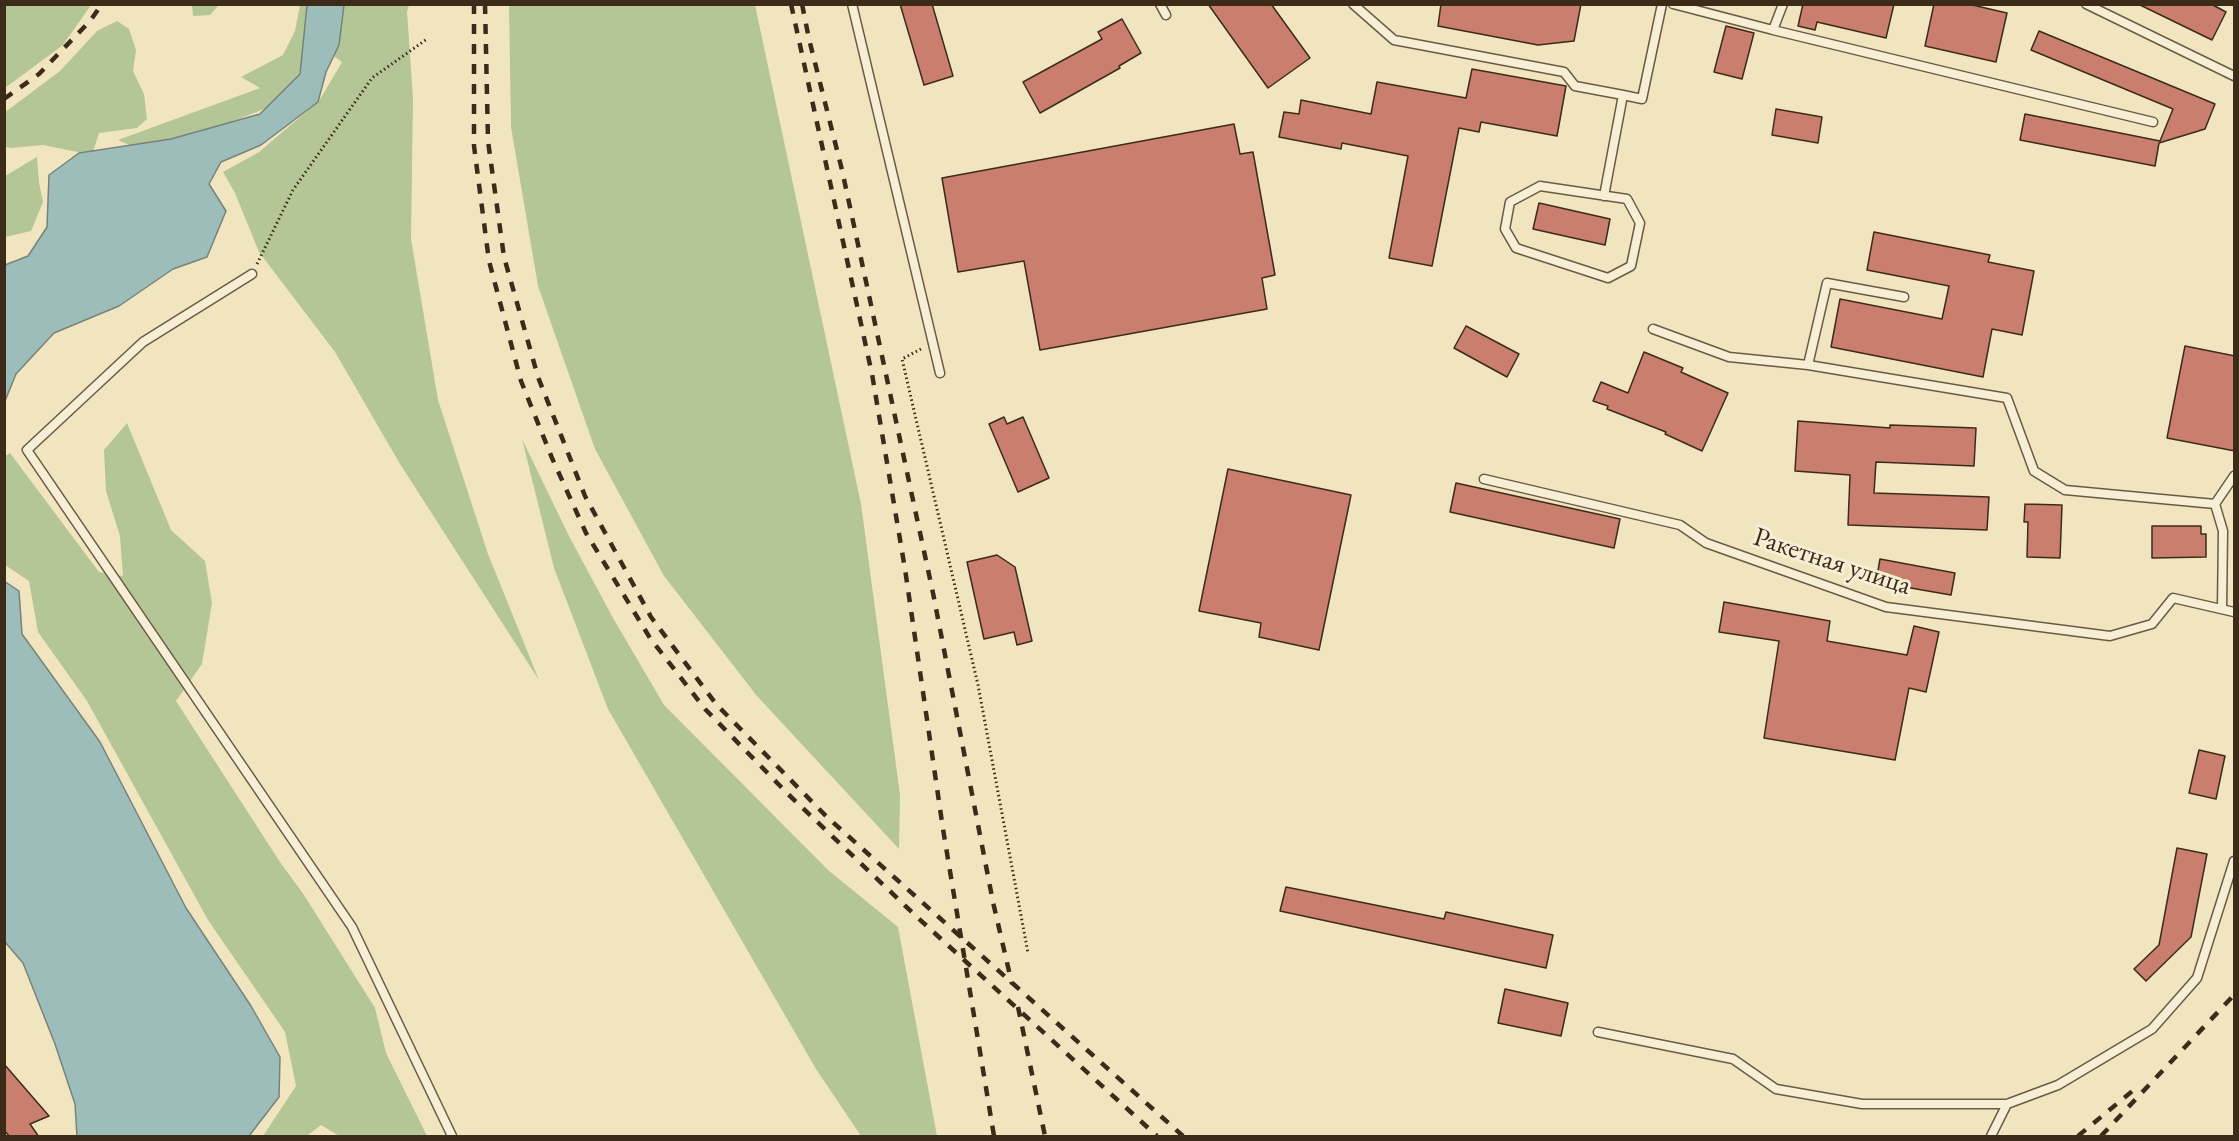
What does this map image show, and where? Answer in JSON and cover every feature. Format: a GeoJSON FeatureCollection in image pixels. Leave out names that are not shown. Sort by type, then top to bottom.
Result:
{"type":"FeatureCollection","features":[{"type":"Feature","properties":{"kind":"lane"},"geometry":{"type":"LineString","coordinates":[[852,4],[940,373]]}},
{"type":"Feature","properties":{"kind":"lane"},"geometry":{"type":"LineString","coordinates":[[1160,4],[1166,15]]}},
{"type":"Feature","properties":{"kind":"lane"},"geometry":{"type":"LineString","coordinates":[[1353,4],[1394,40],[1564,72],[1575,86],[1642,99],[1662,4]]}},
{"type":"Feature","properties":{"kind":"lane"},"geometry":{"type":"LineString","coordinates":[[1673,4],[2153,122]]}},
{"type":"Feature","properties":{"kind":"lane"},"geometry":{"type":"LineString","coordinates":[[1773,30],[1783,4]]}},
{"type":"Feature","properties":{"kind":"lane"},"geometry":{"type":"LineString","coordinates":[[2086,4],[2235,76]]}},
{"type":"Feature","properties":{"kind":"lane"},"geometry":{"type":"LineString","coordinates":[[1604,196],[1623,95]]}},
{"type":"Feature","properties":{"kind":"lane"},"geometry":{"type":"LineString","coordinates":[[1540,186],[1604,196],[1627,199],[1640,223],[1631,266],[1608,278],[1516,248],[1505,229],[1510,202],[1540,186]]}},
{"type":"Feature","properties":{"kind":"lane"},"geometry":{"type":"LineString","coordinates":[[252,274],[142,342],[27,450],[351,927],[452,1137]]}},
{"type":"Feature","properties":{"kind":"lane"},"geometry":{"type":"LineString","coordinates":[[1808,365],[1827,283],[1904,297]]}},
{"type":"Feature","properties":{"kind":"lane"},"geometry":{"type":"LineString","coordinates":[[1653,329],[1729,357],[1808,365],[2007,398],[2034,471],[2065,490],[2215,504]]}},
{"type":"Feature","properties":{"kind":"lane"},"geometry":{"type":"LineString","coordinates":[[2215,504],[2235,476]]}},
{"type":"Feature","properties":{"kind":"lane","name":"Ракетная улица"},"geometry":{"type":"LineString","coordinates":[[1484,479],[1680,525],[1706,543],[1886,607],[2110,636],[2152,624],[2173,598],[2235,612]]}},
{"type":"Feature","properties":{"kind":"lane"},"geometry":{"type":"LineString","coordinates":[[2215,504],[2223,531],[2222,609]]}},
{"type":"Feature","properties":{"kind":"lane"},"geometry":{"type":"LineString","coordinates":[[1598,1032],[1733,1059],[1776,1089],[1862,1104],[2007,1104],[2058,1085],[2152,1029],[2197,978],[2235,861]]}},
{"type":"Feature","properties":{"kind":"lane"},"geometry":{"type":"LineString","coordinates":[[1991,1137],[2007,1104]]}},
{"type":"Feature","properties":{"kind":"path"},"geometry":{"type":"LineString","coordinates":[[252,274],[293,190],[372,78],[427,39]]}},
{"type":"Feature","properties":{"kind":"path"},"geometry":{"type":"LineString","coordinates":[[933,342],[902,359],[978,685],[1028,953]]}},
{"type":"Feature","properties":{"kind":"green space"},"geometry":{"type":"Polygon","coordinates":[[[5,4],[91,5],[63,45],[5,88],[5,4]]]}},
{"type":"Feature","properties":{"kind":"green space"},"geometry":{"type":"Polygon","coordinates":[[[192,4],[219,5],[210,15],[193,16],[192,4]]]}},
{"type":"Feature","properties":{"kind":"green space"},"geometry":{"type":"Polygon","coordinates":[[[300,5],[409,5],[407,12],[413,98],[411,239],[438,400],[488,554],[539,680],[400,464],[335,352],[259,252],[235,193],[223,172],[259,152],[319,101],[342,62],[328,52],[290,99],[218,127],[145,152],[118,140],[260,88],[241,77],[283,55],[295,31],[300,5]]]}},
{"type":"Feature","properties":{"kind":"green space"},"geometry":{"type":"Polygon","coordinates":[[[509,5],[755,5],[861,504],[900,795],[899,849],[757,696],[664,576],[595,449],[538,286],[511,127],[509,5]]]}},
{"type":"Feature","properties":{"kind":"green space"},"geometry":{"type":"Polygon","coordinates":[[[117,21],[129,29],[136,50],[133,71],[144,94],[147,119],[137,128],[99,133],[92,155],[43,145],[5,147],[4,113],[60,71],[97,31],[117,21]]]}},
{"type":"Feature","properties":{"kind":"green space"},"geometry":{"type":"Polygon","coordinates":[[[37,157],[43,202],[31,231],[5,237],[5,176],[37,157]]]}},
{"type":"Feature","properties":{"kind":"green space"},"geometry":{"type":"Polygon","coordinates":[[[127,423],[171,530],[205,561],[212,603],[202,664],[176,701],[280,862],[304,895],[375,1008],[386,1053],[427,1136],[339,1136],[321,1125],[307,1136],[263,1136],[296,1086],[285,1032],[208,920],[87,701],[38,632],[29,581],[5,565],[4,457],[10,453],[99,572],[123,576],[120,536],[106,491],[104,450],[127,423]]]}},
{"type":"Feature","properties":{"kind":"green space"},"geometry":{"type":"Polygon","coordinates":[[[522,439],[569,536],[613,618],[664,705],[828,870],[898,927],[937,1136],[861,1136],[816,1069],[608,709],[554,568],[522,439]]]}},
{"type":"Feature","properties":{"kind":"water"},"geometry":{"type":"Polygon","coordinates":[[[307,5],[344,5],[339,45],[326,72],[318,102],[261,145],[221,162],[209,184],[226,211],[207,257],[173,269],[119,306],[54,333],[16,374],[5,401],[5,265],[28,256],[47,227],[49,175],[79,153],[171,139],[260,114],[300,74],[307,5]]]}},
{"type":"Feature","properties":{"kind":"water"},"geometry":{"type":"Polygon","coordinates":[[[4,581],[19,591],[22,634],[100,742],[186,908],[251,1006],[280,1057],[279,1097],[249,1136],[77,1136],[75,1104],[55,1044],[23,963],[5,942],[4,581]]]}},
{"type":"Feature","properties":{"kind":"building"},"geometry":{"type":"Polygon","coordinates":[[[900,4],[932,4],[953,76],[924,85],[900,4]]]}},
{"type":"Feature","properties":{"kind":"building"},"geometry":{"type":"Polygon","coordinates":[[[1208,4],[1271,4],[1310,58],[1268,88],[1208,4]]]}},
{"type":"Feature","properties":{"kind":"building"},"geometry":{"type":"Polygon","coordinates":[[[1441,4],[1581,4],[1574,41],[1538,45],[1438,26],[1441,4]]]}},
{"type":"Feature","properties":{"kind":"building"},"geometry":{"type":"Polygon","coordinates":[[[1803,4],[1894,4],[1886,38],[1817,22],[1815,30],[1798,26],[1803,4]]]}},
{"type":"Feature","properties":{"kind":"building"},"geometry":{"type":"Polygon","coordinates":[[[1934,4],[1968,4],[2007,13],[1996,62],[1925,46],[1934,4]]]}},
{"type":"Feature","properties":{"kind":"building"},"geometry":{"type":"Polygon","coordinates":[[[2138,4],[2211,4],[2226,12],[2212,40],[2138,4]]]}},
{"type":"Feature","properties":{"kind":"building"},"geometry":{"type":"Polygon","coordinates":[[[1122,19],[1141,53],[1119,66],[1120,68],[1040,113],[1023,82],[1102,39],[1098,32],[1122,19]]]}},
{"type":"Feature","properties":{"kind":"building"},"geometry":{"type":"Polygon","coordinates":[[[1726,26],[1754,33],[1742,79],[1714,72],[1726,26]]]}},
{"type":"Feature","properties":{"kind":"building"},"geometry":{"type":"Polygon","coordinates":[[[2039,31],[2215,104],[2205,129],[2159,143],[2155,166],[2020,140],[2025,114],[2160,141],[2173,109],[2031,50],[2039,31]]]}},
{"type":"Feature","properties":{"kind":"building"},"geometry":{"type":"Polygon","coordinates":[[[1472,69],[1566,86],[1557,136],[1481,122],[1479,132],[1459,128],[1432,266],[1389,258],[1408,156],[1342,143],[1341,149],[1279,137],[1284,112],[1299,114],[1301,100],[1371,114],[1377,82],[1466,98],[1472,69]]]}},
{"type":"Feature","properties":{"kind":"building"},"geometry":{"type":"Polygon","coordinates":[[[1776,109],[1822,117],[1818,143],[1772,135],[1776,109]]]}},
{"type":"Feature","properties":{"kind":"building"},"geometry":{"type":"Polygon","coordinates":[[[1234,124],[1240,154],[1253,152],[1275,275],[1262,278],[1267,309],[1040,350],[1024,261],[958,272],[942,178],[1234,124]]]}},
{"type":"Feature","properties":{"kind":"building"},"geometry":{"type":"Polygon","coordinates":[[[1539,203],[1610,219],[1605,245],[1533,229],[1539,203]]]}},
{"type":"Feature","properties":{"kind":"building"},"geometry":{"type":"Polygon","coordinates":[[[1874,232],[1990,255],[1988,262],[2034,271],[2022,335],[1992,329],[1983,377],[1831,347],[1840,299],[1942,319],[1949,286],[1867,270],[1874,232]]]}},
{"type":"Feature","properties":{"kind":"building"},"geometry":{"type":"Polygon","coordinates":[[[1466,326],[1519,354],[1507,377],[1454,348],[1466,326]]]}},
{"type":"Feature","properties":{"kind":"building"},"geometry":{"type":"Polygon","coordinates":[[[2185,346],[2235,356],[2235,451],[2167,438],[2185,346]]]}},
{"type":"Feature","properties":{"kind":"building"},"geometry":{"type":"Polygon","coordinates":[[[1644,352],[1683,368],[1681,372],[1728,393],[1702,451],[1665,434],[1666,432],[1607,409],[1608,406],[1593,401],[1601,382],[1628,393],[1644,352]]]}},
{"type":"Feature","properties":{"kind":"building"},"geometry":{"type":"Polygon","coordinates":[[[1004,417],[1007,424],[1023,417],[1049,478],[1018,492],[989,424],[1004,417]]]}},
{"type":"Feature","properties":{"kind":"building"},"geometry":{"type":"Polygon","coordinates":[[[1798,421],[1890,428],[1890,425],[1976,428],[1974,466],[1876,462],[1874,493],[1989,497],[1987,530],[1848,525],[1850,475],[1795,471],[1798,421]]]}},
{"type":"Feature","properties":{"kind":"building"},"geometry":{"type":"Polygon","coordinates":[[[1228,469],[1351,495],[1319,650],[1259,637],[1261,623],[1199,611],[1228,469]]]}},
{"type":"Feature","properties":{"kind":"building"},"geometry":{"type":"Polygon","coordinates":[[[1456,483],[1620,519],[1614,548],[1450,512],[1456,483]]]}},
{"type":"Feature","properties":{"kind":"building"},"geometry":{"type":"Polygon","coordinates":[[[2025,504],[2062,505],[2060,558],[2027,557],[2028,522],[2024,522],[2025,504]]]}},
{"type":"Feature","properties":{"kind":"building"},"geometry":{"type":"Polygon","coordinates":[[[2152,526],[2201,526],[2201,534],[2206,534],[2206,557],[2152,558],[2152,526]]]}},
{"type":"Feature","properties":{"kind":"building"},"geometry":{"type":"Polygon","coordinates":[[[997,555],[1015,567],[1032,641],[1017,645],[1014,632],[984,639],[967,562],[997,555]]]}},
{"type":"Feature","properties":{"kind":"building"},"geometry":{"type":"Polygon","coordinates":[[[1880,559],[1955,573],[1951,595],[1876,582],[1880,559]]]}},
{"type":"Feature","properties":{"kind":"building"},"geometry":{"type":"Polygon","coordinates":[[[1724,602],[1830,621],[1827,641],[1907,655],[1914,626],[1939,632],[1926,692],[1909,688],[1895,760],[1764,738],[1779,641],[1719,632],[1724,602]]]}},
{"type":"Feature","properties":{"kind":"building"},"geometry":{"type":"Polygon","coordinates":[[[2199,750],[2225,756],[2216,799],[2189,793],[2199,750]]]}},
{"type":"Feature","properties":{"kind":"building"},"geometry":{"type":"Polygon","coordinates":[[[2177,848],[2207,854],[2191,937],[2146,981],[2134,969],[2159,945],[2177,848]]]}},
{"type":"Feature","properties":{"kind":"building"},"geometry":{"type":"Polygon","coordinates":[[[1286,887],[1444,919],[1446,912],[1553,935],[1546,968],[1280,911],[1286,887]]]}},
{"type":"Feature","properties":{"kind":"building"},"geometry":{"type":"Polygon","coordinates":[[[1505,989],[1568,1003],[1561,1036],[1498,1023],[1505,989]]]}},
{"type":"Feature","properties":{"kind":"building"},"geometry":{"type":"Polygon","coordinates":[[[4,1064],[49,1116],[30,1124],[39,1137],[10,1137],[4,1130],[4,1064]]]}},
{"type":"Feature","properties":{"kind":"railway"},"geometry":{"type":"LineString","coordinates":[[4,99],[39,74],[90,21],[102,4]]}},
{"type":"Feature","properties":{"kind":"railway"},"geometry":{"type":"LineString","coordinates":[[474,4],[474,146],[489,261],[521,381],[586,533],[650,638],[705,709],[789,795],[917,917],[1157,1136]]}},
{"type":"Feature","properties":{"kind":"railway"},"geometry":{"type":"LineString","coordinates":[[485,4],[488,141],[504,257],[538,377],[585,496],[651,617],[716,704],[827,817],[1183,1136]]}},
{"type":"Feature","properties":{"kind":"railway"},"geometry":{"type":"LineString","coordinates":[[791,4],[872,374],[905,569],[943,829],[994,1136]]}},
{"type":"Feature","properties":{"kind":"railway"},"geometry":{"type":"LineString","coordinates":[[802,4],[842,170],[933,593],[993,902],[1012,984]]}},
{"type":"Feature","properties":{"kind":"railway"},"geometry":{"type":"LineString","coordinates":[[2101,1136],[2234,995]]}},
{"type":"Feature","properties":{"kind":"railway"},"geometry":{"type":"LineString","coordinates":[[1018,1007],[1045,1136]]}},
{"type":"Feature","properties":{"kind":"railway"},"geometry":{"type":"LineString","coordinates":[[2078,1136],[2136,1088]]}}]}
